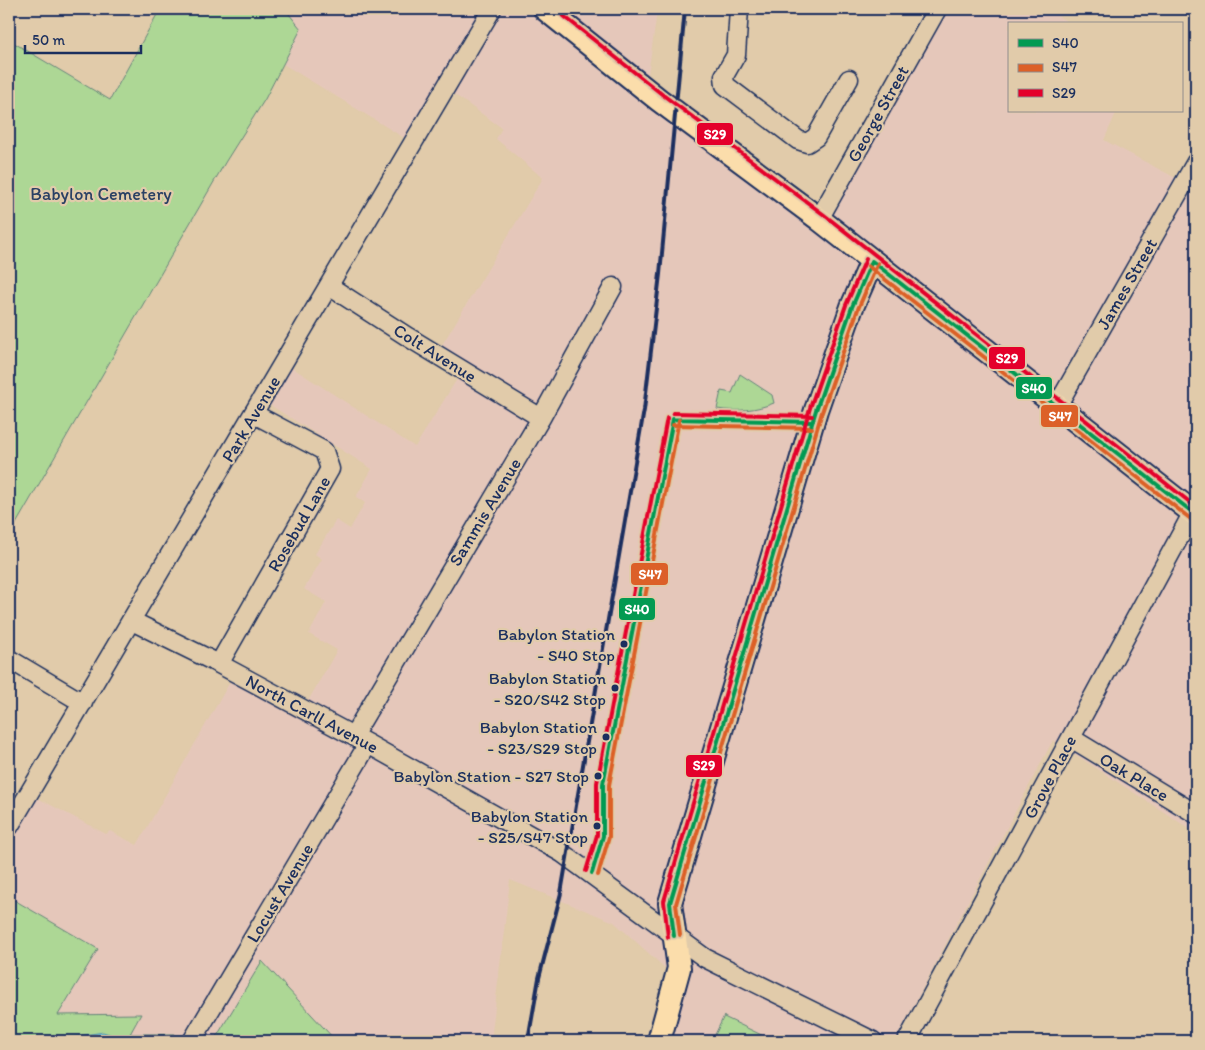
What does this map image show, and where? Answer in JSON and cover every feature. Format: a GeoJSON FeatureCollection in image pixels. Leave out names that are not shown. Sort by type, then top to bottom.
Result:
{"type":"FeatureCollection","features":[{"type":"Feature","properties":{"kind":"main road"},"geometry":{"type":"LineString","coordinates":[[545,9],[660,100],[819,219],[1194,514]]}},
{"type":"Feature","properties":{"kind":"main road"},"geometry":{"type":"LineString","coordinates":[[659,1041],[679,968],[670,902],[814,416],[852,307],[872,261]]}},
{"type":"Feature","properties":{"kind":"street","name":"Park Avenue"},"geometry":{"type":"LineString","coordinates":[[9,827],[492,9]]}},
{"type":"Feature","properties":{"kind":"street"},"geometry":{"type":"LineString","coordinates":[[739,9],[736,55],[724,76],[724,85],[798,140],[807,143],[816,137],[849,79]]}},
{"type":"Feature","properties":{"kind":"street","name":"George Street"},"geometry":{"type":"LineString","coordinates":[[819,219],[937,9]]}},
{"type":"Feature","properties":{"kind":"street","name":"James Street"},"geometry":{"type":"LineString","coordinates":[[1057,406],[1196,162]]}},
{"type":"Feature","properties":{"kind":"street","name":"Colt Avenue"},"geometry":{"type":"LineString","coordinates":[[329,286],[415,342],[541,418]]}},
{"type":"Feature","properties":{"kind":"street","name":"Sammis Avenue"},"geometry":{"type":"LineString","coordinates":[[361,740],[613,287]]}},
{"type":"Feature","properties":{"kind":"street","name":"Rosebud Lane"},"geometry":{"type":"LineString","coordinates":[[219,664],[330,470],[324,451],[254,414]]}},
{"type":"Feature","properties":{"kind":"street","name":"Grove Place"},"geometry":{"type":"LineString","coordinates":[[907,1041],[1194,514]]}},
{"type":"Feature","properties":{"kind":"street","name":"North Carll Avenue"},"geometry":{"type":"LineString","coordinates":[[132,621],[219,664],[361,740],[562,853],[705,958],[873,1041]]}},
{"type":"Feature","properties":{"kind":"street"},"geometry":{"type":"LineString","coordinates":[[9,659],[83,703]]}},
{"type":"Feature","properties":{"kind":"street","name":"Oak Place"},"geometry":{"type":"LineString","coordinates":[[1071,738],[1196,814]]}},
{"type":"Feature","properties":{"kind":"street","name":"Locust Avenue"},"geometry":{"type":"LineString","coordinates":[[192,1041],[361,740]]}},
{"type":"Feature","properties":{"kind":"shaded area"},"geometry":{"type":"Polygon","coordinates":[[[285,9],[640,9],[640,13],[657,12],[647,82],[819,216],[936,9],[1046,9],[1069,22],[1008,22],[1008,112],[1117,112],[1104,140],[1189,185],[1196,170],[1196,833],[1053,740],[895,1041],[669,1041],[684,985],[614,922],[510,880],[491,1041],[336,1041],[262,961],[214,1041],[175,1034],[130,1035],[141,1014],[58,1015],[97,949],[9,897],[9,826],[28,793],[106,834],[110,831],[137,845],[231,680],[300,715],[337,650],[309,634],[326,602],[304,589],[322,559],[315,554],[336,520],[350,529],[365,503],[356,497],[372,469],[262,400],[285,363],[415,447],[462,371],[434,358],[543,178],[496,139],[502,128],[445,88],[411,142],[283,64],[301,29],[285,9]]]}},
{"type":"Feature","properties":{"kind":"green space","name":"Babylon Cemetery"},"geometry":{"type":"Polygon","coordinates":[[[160,9],[285,9],[301,29],[265,99],[226,161],[9,536],[9,40],[110,100],[160,9]]]}},
{"type":"Feature","properties":{"kind":"green space"},"geometry":{"type":"Polygon","coordinates":[[[740,374],[772,395],[774,403],[746,410],[717,409],[721,391],[732,393],[740,374]]]}},
{"type":"Feature","properties":{"kind":"green space"},"geometry":{"type":"Polygon","coordinates":[[[9,897],[98,949],[58,1015],[141,1014],[130,1034],[175,1034],[171,1041],[9,1041],[9,897]]]}},
{"type":"Feature","properties":{"kind":"green space"},"geometry":{"type":"Polygon","coordinates":[[[262,961],[336,1041],[214,1041],[262,961]]]}},
{"type":"Feature","properties":{"kind":"green space"},"geometry":{"type":"Polygon","coordinates":[[[724,1017],[774,1041],[712,1041],[724,1017]]]}},
{"type":"Feature","properties":{"kind":"water"},"geometry":{"type":"Polygon","coordinates":[[[103,1032],[131,1041],[9,1041],[56,1040],[103,1032]]]}},
{"type":"Feature","properties":{"kind":"railway"},"geometry":{"type":"LineString","coordinates":[[528,1041],[539,978],[561,893],[644,410],[660,274],[685,9]]}},
{"type":"Feature","properties":{"kind":"transit line","name":"S29"},"geometry":{"type":"LineString","coordinates":[[555,9],[663,95],[823,214],[1196,507]]}},
{"type":"Feature","properties":{"kind":"transit line","name":"S29"},"geometry":{"type":"LineString","coordinates":[[668,937],[664,901],[810,408],[846,305],[866,259]]}},
{"type":"Feature","properties":{"kind":"transit line","name":"S40"},"geometry":{"type":"LineString","coordinates":[[872,261],[1196,515]]}},
{"type":"Feature","properties":{"kind":"transit line","name":"S40"},"geometry":{"type":"LineString","coordinates":[[674,936],[670,903],[816,410],[852,307],[872,261]]}},
{"type":"Feature","properties":{"kind":"transit line","name":"S47"},"geometry":{"type":"LineString","coordinates":[[680,935],[676,904],[822,412],[858,309],[878,263]]}},
{"type":"Feature","properties":{"kind":"transit line","name":"S47"},"geometry":{"type":"LineString","coordinates":[[868,266],[1192,520]]}},
{"type":"Feature","properties":{"kind":"transit line","name":"S29"},"geometry":{"type":"LineString","coordinates":[[673,413],[812,416]]}},
{"type":"Feature","properties":{"kind":"transit line","name":"S29"},"geometry":{"type":"LineString","coordinates":[[586,871],[597,835],[597,783],[667,418]]}},
{"type":"Feature","properties":{"kind":"transit line","name":"S40"},"geometry":{"type":"LineString","coordinates":[[673,419],[812,422]]}},
{"type":"Feature","properties":{"kind":"transit line","name":"S40"},"geometry":{"type":"LineString","coordinates":[[592,873],[603,836],[603,784],[673,419]]}},
{"type":"Feature","properties":{"kind":"transit line","name":"S47"},"geometry":{"type":"LineString","coordinates":[[598,875],[609,837],[609,785],[679,420]]}},
{"type":"Feature","properties":{"kind":"transit line","name":"S47"},"geometry":{"type":"LineString","coordinates":[[673,425],[812,428]]}},
{"type":"Feature","properties":{"kind":"place","name":"Babylon Station - S40 Stop"},"geometry":{"type":"Point","coordinates":[624,644]}},
{"type":"Feature","properties":{"kind":"place","name":"Babylon Station - S20/S42 Stop"},"geometry":{"type":"Point","coordinates":[615,688]}},
{"type":"Feature","properties":{"kind":"place","name":"Babylon Station - S23/S29 Stop"},"geometry":{"type":"Point","coordinates":[606,737]}},
{"type":"Feature","properties":{"kind":"place","name":"Babylon Station - S27 Stop"},"geometry":{"type":"Point","coordinates":[598,776]}},
{"type":"Feature","properties":{"kind":"place","name":"Babylon Station - S25/S47 Stop"},"geometry":{"type":"Point","coordinates":[597,826]}}]}
